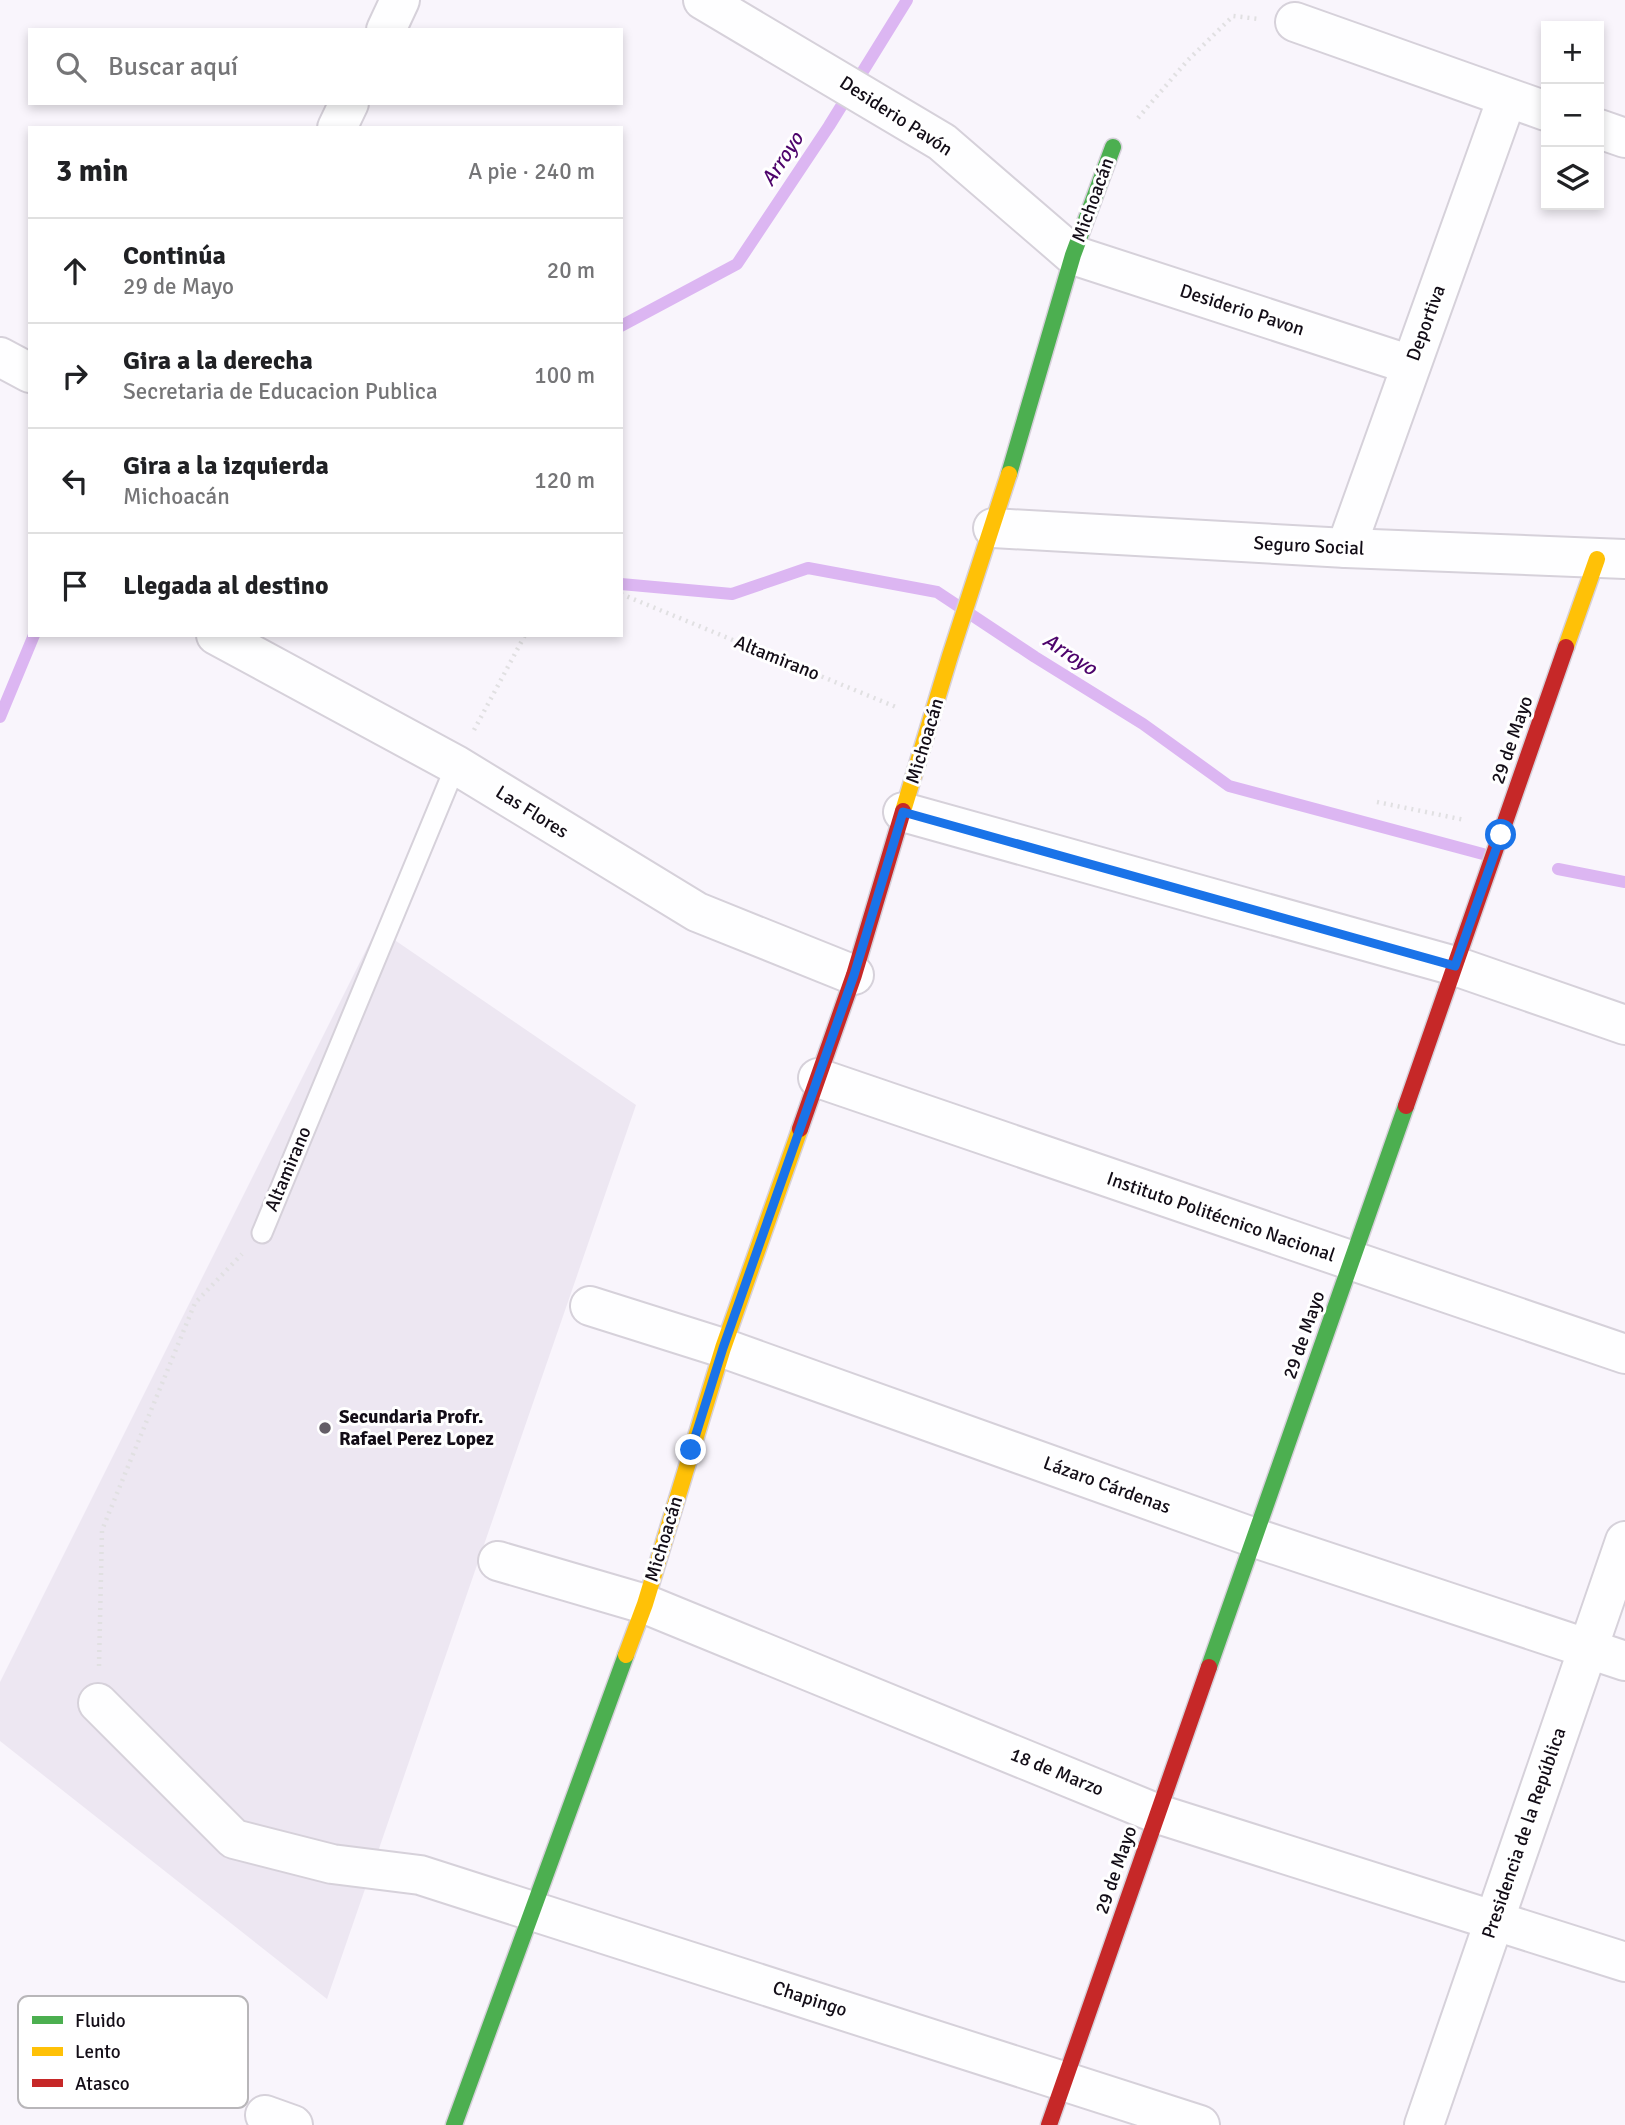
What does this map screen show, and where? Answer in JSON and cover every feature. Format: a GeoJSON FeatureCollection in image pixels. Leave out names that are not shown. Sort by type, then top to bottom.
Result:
{"type":"FeatureCollection","features":[{"type":"Feature","properties":{"kind":"street"},"geometry":{"type":"LineString","coordinates":[[387,28],[400,0]]}},
{"type":"Feature","properties":{"kind":"street","name":"Desiderio Pavón"},"geometry":{"type":"LineString","coordinates":[[703,0],[942,142],[1073,255]]}},
{"type":"Feature","properties":{"kind":"street"},"geometry":{"type":"LineString","coordinates":[[1295,22],[1541,109]]}},
{"type":"Feature","properties":{"kind":"street","name":"Deportiva"},"geometry":{"type":"LineString","coordinates":[[1346,548],[1507,98]]}},
{"type":"Feature","properties":{"kind":"street"},"geometry":{"type":"LineString","coordinates":[[338,126],[348,105]]}},
{"type":"Feature","properties":{"kind":"street"},"geometry":{"type":"LineString","coordinates":[[1604,131],[1625,138]]}},
{"type":"Feature","properties":{"kind":"street","name":"Michoacán"},"geometry":{"type":"LineString","coordinates":[[454,2125],[645,1604],[723,1348],[854,975],[950,656],[993,528],[1073,255],[1113,148]]}},
{"type":"Feature","properties":{"kind":"street","name":"Desiderio Pavon"},"geometry":{"type":"LineString","coordinates":[[1073,255],[1411,365]]}},
{"type":"Feature","properties":{"kind":"street"},"geometry":{"type":"LineString","coordinates":[[0,356],[28,372]]}},
{"type":"Feature","properties":{"kind":"street","name":"Seguro Social"},"geometry":{"type":"LineString","coordinates":[[993,528],[1346,548],[1611,559]]}},
{"type":"Feature","properties":{"kind":"street","name":"29 de Mayo"},"geometry":{"type":"LineString","coordinates":[[1049,2125],[1502,831],[1611,559]]}},
{"type":"Feature","properties":{"kind":"street","name":"Las Flores"},"geometry":{"type":"LineString","coordinates":[[220,637],[456,765],[697,912],[854,975]]}},
{"type":"Feature","properties":{"kind":"street"},"geometry":{"type":"LineString","coordinates":[[903,812],[1458,957],[1625,1025]]}},
{"type":"Feature","properties":{"kind":"street","name":"Instituto Politécnico Nacional"},"geometry":{"type":"LineString","coordinates":[[818,1078],[1625,1354]]}},
{"type":"Feature","properties":{"kind":"street","name":"Lázaro Cárdenas"},"geometry":{"type":"LineString","coordinates":[[590,1306],[723,1348],[1255,1538],[1625,1661]]}},
{"type":"Feature","properties":{"kind":"street","name":"Presidencia de la República"},"geometry":{"type":"LineString","coordinates":[[1424,2125],[1625,1541]]}},
{"type":"Feature","properties":{"kind":"street","name":"18 de Marzo"},"geometry":{"type":"LineString","coordinates":[[498,1561],[645,1604],[1158,1814],[1625,1962]]}},
{"type":"Feature","properties":{"kind":"street","name":"Chapingo"},"geometry":{"type":"LineString","coordinates":[[98,1703],[234,1839],[332,1864],[420,1874],[1200,2125]]}},
{"type":"Feature","properties":{"kind":"lane","name":"Altamirano"},"geometry":{"type":"LineString","coordinates":[[262,1233],[456,765]]}},
{"type":"Feature","properties":{"kind":"path"},"geometry":{"type":"LineString","coordinates":[[1113,148],[1188,60],[1233,16],[1295,22]]}},
{"type":"Feature","properties":{"kind":"path","name":"Altamirano"},"geometry":{"type":"LineString","coordinates":[[623,595],[932,722]]}},
{"type":"Feature","properties":{"kind":"path"},"geometry":{"type":"LineString","coordinates":[[456,765],[524,637]]}},
{"type":"Feature","properties":{"kind":"path"},"geometry":{"type":"LineString","coordinates":[[1377,802],[1502,831]]}},
{"type":"Feature","properties":{"kind":"path","name":"Altamirano"},"geometry":{"type":"LineString","coordinates":[[98,1703],[102,1530],[195,1303],[262,1233]]}},
{"type":"Feature","properties":{"kind":"shaded area","name":"Secundaria Profr. Rafael Perez Lopez"},"geometry":{"type":"Polygon","coordinates":[[[377,928],[636,1105],[327,1999],[0,1741],[0,1682],[377,928]]]}},
{"type":"Feature","properties":{"kind":"waterway","name":"Arroyo"},"geometry":{"type":"LineString","coordinates":[[623,325],[737,264],[829,126],[907,0]]}},
{"type":"Feature","properties":{"kind":"waterway","name":"Arroyo"},"geometry":{"type":"LineString","coordinates":[[623,584],[732,594],[808,568],[937,592],[1143,724],[1229,786],[1483,854]]}},
{"type":"Feature","properties":{"kind":"waterway","name":"Arroyo"},"geometry":{"type":"LineString","coordinates":[[0,717],[33,637]]}},
{"type":"Feature","properties":{"kind":"waterway","name":"Arroyo"},"geometry":{"type":"LineString","coordinates":[[1558,869],[1625,882]]}},
{"type":"Feature","properties":{"kind":"traffic: fast"},"geometry":{"type":"LineString","coordinates":[[1009,474],[1073,255],[1113,147]]}},
{"type":"Feature","properties":{"kind":"traffic: fast"},"geometry":{"type":"LineString","coordinates":[[1209,1667],[1406,1106]]}},
{"type":"Feature","properties":{"kind":"traffic: fast"},"geometry":{"type":"LineString","coordinates":[[454,2125],[626,1655]]}},
{"type":"Feature","properties":{"kind":"traffic: slow"},"geometry":{"type":"LineString","coordinates":[[903,811],[1009,474]]}},
{"type":"Feature","properties":{"kind":"traffic: slow"},"geometry":{"type":"LineString","coordinates":[[1566,647],[1597,559]]}},
{"type":"Feature","properties":{"kind":"traffic: slow"},"geometry":{"type":"LineString","coordinates":[[626,1655],[645,1604],[723,1348],[800,1129]]}},
{"type":"Feature","properties":{"kind":"traffic: jam"},"geometry":{"type":"LineString","coordinates":[[1406,1106],[1566,647]]}},
{"type":"Feature","properties":{"kind":"traffic: jam"},"geometry":{"type":"LineString","coordinates":[[800,1129],[854,975],[903,811]]}},
{"type":"Feature","properties":{"kind":"traffic: jam"},"geometry":{"type":"LineString","coordinates":[[1049,2125],[1209,1667]]}},
{"type":"Feature","properties":{"kind":"place","name":"Secundaria Profr. Rafael Perez Lopez"},"geometry":{"type":"Point","coordinates":[325,1428]}},
{"type":"Feature","properties":{"kind":"route"},"geometry":{"type":"LineString","coordinates":[[691,1450],[723,1348],[854,975],[903,812],[1455,966],[1501,835]]}}]}
